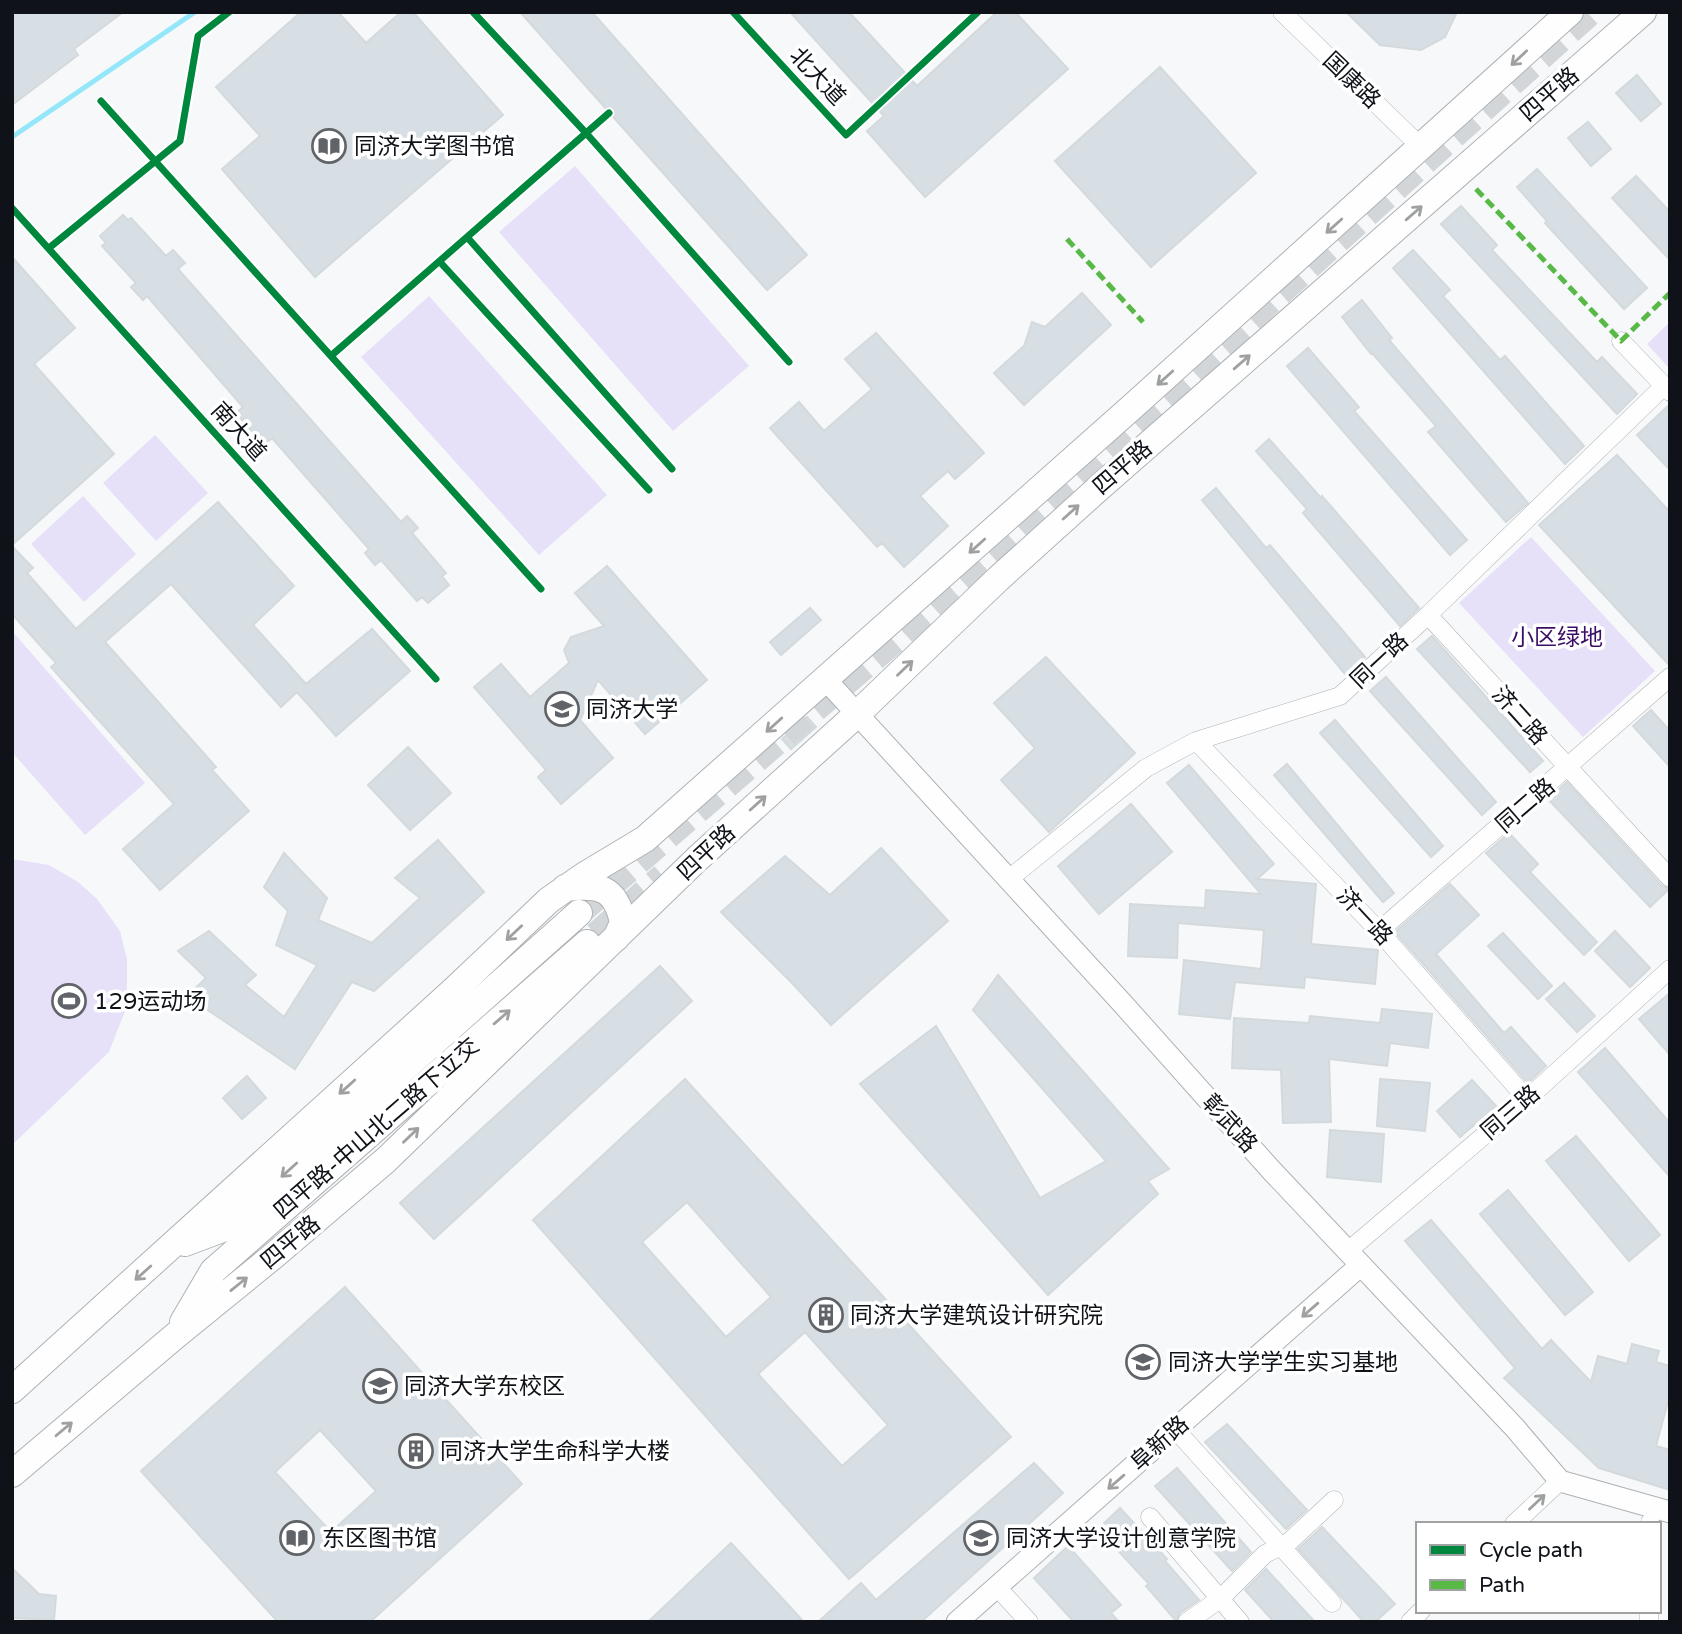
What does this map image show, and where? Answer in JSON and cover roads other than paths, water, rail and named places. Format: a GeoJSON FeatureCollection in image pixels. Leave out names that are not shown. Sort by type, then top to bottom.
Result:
{"type":"FeatureCollection","features":[{"type":"Feature","properties":{"kind":"main road","name":"四平路"},"geometry":{"type":"LineString","coordinates":[[12,1390],[170,1249],[549,900],[645,839],[1422,148],[1570,12]]}},
{"type":"Feature","properties":{"kind":"main road","name":"四平路"},"geometry":{"type":"LineString","coordinates":[[606,936],[697,859],[856,715],[998,579],[1101,486],[1643,12]]}},
{"type":"Feature","properties":{"kind":"main road"},"geometry":{"type":"LineString","coordinates":[[565,888],[596,887],[611,893],[617,902],[623,923],[606,936]]}},
{"type":"Feature","properties":{"kind":"main road","name":"四平路-中山北二路下立交"},"geometry":{"type":"LineString","coordinates":[[170,1249],[225,1228],[579,913]]}},
{"type":"Feature","properties":{"kind":"main road","name":"四平路-中山北二路下立交"},"geometry":{"type":"LineString","coordinates":[[12,1474],[175,1336],[213,1271],[606,936]]}},
{"type":"Feature","properties":{"kind":"street","name":"国康路"},"geometry":{"type":"LineString","coordinates":[[1282,12],[1422,148]]}},
{"type":"Feature","properties":{"kind":"street"},"geometry":{"type":"LineString","coordinates":[[1621,341],[1667,389]]}},
{"type":"Feature","properties":{"kind":"street","name":"同一路"},"geometry":{"type":"LineString","coordinates":[[1009,879],[1146,768],[1196,741],[1340,695],[1667,389]]}},
{"type":"Feature","properties":{"kind":"street","name":"济二路"},"geometry":{"type":"LineString","coordinates":[[1428,615],[1670,878]]}},
{"type":"Feature","properties":{"kind":"street","name":"同二路"},"geometry":{"type":"LineString","coordinates":[[1379,931],[1670,677]]}},
{"type":"Feature","properties":{"kind":"street","name":"彰武路"},"geometry":{"type":"LineString","coordinates":[[825,680],[1560,1480]]}},
{"type":"Feature","properties":{"kind":"street","name":"济一路"},"geometry":{"type":"LineString","coordinates":[[1196,741],[1379,931],[1527,1099]]}},
{"type":"Feature","properties":{"kind":"street","name":"同三路"},"geometry":{"type":"LineString","coordinates":[[1354,1258],[1670,969]]}},
{"type":"Feature","properties":{"kind":"street","name":"阜新路"},"geometry":{"type":"LineString","coordinates":[[957,1622],[1175,1429],[1354,1258]]}},
{"type":"Feature","properties":{"kind":"street"},"geometry":{"type":"LineString","coordinates":[[1175,1429],[1332,1603]]}},
{"type":"Feature","properties":{"kind":"street"},"geometry":{"type":"LineString","coordinates":[[1516,1522],[1560,1480],[1670,1512]]}},
{"type":"Feature","properties":{"kind":"street"},"geometry":{"type":"LineString","coordinates":[[1187,1622],[1220,1598],[1265,1554],[1289,1542],[1334,1500]]}},
{"type":"Feature","properties":{"kind":"street"},"geometry":{"type":"LineString","coordinates":[[1150,1517],[1240,1622]]}},
{"type":"Feature","properties":{"kind":"street"},"geometry":{"type":"LineString","coordinates":[[997,1587],[1029,1622]]}},
{"type":"Feature","properties":{"kind":"waterway"},"geometry":{"type":"LineString","coordinates":[[12,137],[195,12]]}},
{"type":"Feature","properties":{"kind":"tunnel"},"geometry":{"type":"LineString","coordinates":[[579,913],[894,641],[1591,12]]}},
{"type":"Feature","properties":{"kind":"tunnel"},"geometry":{"type":"LineString","coordinates":[[596,935],[663,876]]}},
{"type":"Feature","properties":{"kind":"place","name":"同济大学图书馆"},"geometry":{"type":"Point","coordinates":[329,146]}},
{"type":"Feature","properties":{"kind":"place","name":"同济大学"},"geometry":{"type":"Point","coordinates":[562,709]}},
{"type":"Feature","properties":{"kind":"place","name":"129运动场"},"geometry":{"type":"Point","coordinates":[69,1001]}},
{"type":"Feature","properties":{"kind":"place","name":"同济大学建筑设计研究院"},"geometry":{"type":"Point","coordinates":[826,1315]}},
{"type":"Feature","properties":{"kind":"place","name":"同济大学学生实习基地"},"geometry":{"type":"Point","coordinates":[1143,1362]}},
{"type":"Feature","properties":{"kind":"place","name":"同济大学东校区"},"geometry":{"type":"Point","coordinates":[380,1386]}},
{"type":"Feature","properties":{"kind":"place","name":"同济大学生命科学大楼"},"geometry":{"type":"Point","coordinates":[416,1451]}},
{"type":"Feature","properties":{"kind":"place","name":"东区图书馆"},"geometry":{"type":"Point","coordinates":[297,1538]}},
{"type":"Feature","properties":{"kind":"place","name":"同济大学设计创意学院"},"geometry":{"type":"Point","coordinates":[981,1538]}},
{"type":"Feature","properties":{"kind":"park label","name":"小区绿地"},"geometry":{"type":"Point","coordinates":[1557,637]}}]}
